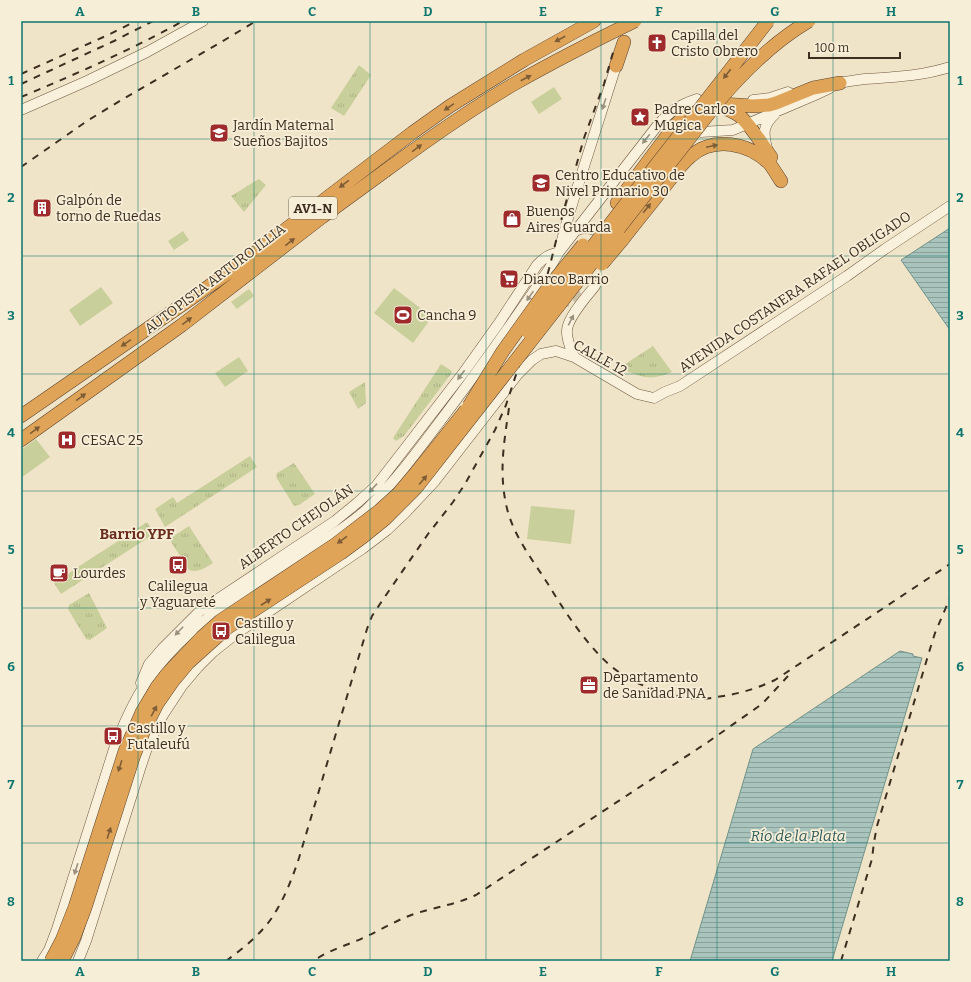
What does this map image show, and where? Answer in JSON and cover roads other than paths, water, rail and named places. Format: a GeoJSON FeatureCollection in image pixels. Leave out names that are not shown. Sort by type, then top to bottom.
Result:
{"type":"FeatureCollection","features":[{"type":"Feature","properties":{"kind":"highway","name":"AUTOPISTA ARTURO ILLIA"},"geometry":{"type":"LineString","coordinates":[[21,416],[231,271],[387,151],[443,110],[524,60],[594,21]]}},
{"type":"Feature","properties":{"kind":"highway","name":"AUTOPISTA ARTURO ILLIA"},"geometry":{"type":"LineString","coordinates":[[21,440],[182,325],[322,217],[419,146],[513,85],[600,38],[635,21]]}},
{"type":"Feature","properties":{"kind":"highway"},"geometry":{"type":"LineString","coordinates":[[51,961],[62,940],[75,907],[125,751],[142,712],[163,678],[180,659],[220,621],[357,529],[379,511],[403,488],[469,406],[768,21]]}},
{"type":"Feature","properties":{"kind":"highway"},"geometry":{"type":"LineString","coordinates":[[527,356],[717,103],[736,81],[764,54],[783,38],[809,21]]}},
{"type":"Feature","properties":{"kind":"highway"},"geometry":{"type":"LineString","coordinates":[[616,66],[624,42]]}},
{"type":"Feature","properties":{"kind":"highway"},"geometry":{"type":"LineString","coordinates":[[770,157],[741,117],[721,103],[753,106],[769,105],[812,88],[840,83]]}},
{"type":"Feature","properties":{"kind":"highway"},"geometry":{"type":"LineString","coordinates":[[469,406],[503,350],[548,288],[617,203],[673,128],[689,112]]}},
{"type":"Feature","properties":{"kind":"highway"},"geometry":{"type":"LineString","coordinates":[[62,961],[74,937],[85,908],[134,755],[157,704],[173,681],[188,664],[227,628],[341,553],[364,536],[385,519],[416,488],[527,356],[565,307],[623,239],[691,155],[704,148],[715,145],[728,144],[747,148],[770,164],[781,181]]}},
{"type":"Feature","properties":{"kind":"main road"},"geometry":{"type":"LineString","coordinates":[[21,110],[87,82],[142,55],[203,21]]}},
{"type":"Feature","properties":{"kind":"main road"},"geometry":{"type":"LineString","coordinates":[[556,275],[559,252],[565,228],[616,66]]}},
{"type":"Feature","properties":{"kind":"main road"},"geometry":{"type":"LineString","coordinates":[[701,132],[733,130],[840,83],[863,79],[919,75],[950,67]]}},
{"type":"Feature","properties":{"kind":"main road"},"geometry":{"type":"LineString","coordinates":[[42,961],[49,950],[55,934],[115,746],[135,700],[152,674],[165,658],[204,621],[354,520],[366,510],[392,483],[473,378],[549,270],[559,252],[656,126],[675,108],[697,99]]}},
{"type":"Feature","properties":{"kind":"main road"},"geometry":{"type":"LineString","coordinates":[[770,157],[764,136],[770,118],[777,111]]}},
{"type":"Feature","properties":{"kind":"main road","name":"AVENIDA COSTANERA RAFAEL OBLIGADO"},"geometry":{"type":"LineString","coordinates":[[654,398],[680,386],[950,206]]}},
{"type":"Feature","properties":{"kind":"main road"},"geometry":{"type":"LineString","coordinates":[[575,231],[581,228],[591,229]]}},
{"type":"Feature","properties":{"kind":"main road","name":"ALBERTO CHEJOLÁN"},"geometry":{"type":"LineString","coordinates":[[135,700],[149,664],[200,611],[335,521],[376,486],[464,372],[537,265],[549,255],[559,252]]}},
{"type":"Feature","properties":{"kind":"main road"},"geometry":{"type":"LineString","coordinates":[[574,357],[567,330],[569,323],[595,286],[585,292]]}},
{"type":"Feature","properties":{"kind":"main road"},"geometry":{"type":"LineString","coordinates":[[473,378],[484,344]]}},
{"type":"Feature","properties":{"kind":"main road","name":"CALLE 12"},"geometry":{"type":"LineString","coordinates":[[527,356],[556,351],[574,357],[637,394],[654,398]]}},
{"type":"Feature","properties":{"kind":"main road"},"geometry":{"type":"LineString","coordinates":[[78,961],[86,941],[147,748],[163,715],[182,686],[213,652],[244,629],[362,549],[406,513],[435,481],[518,374],[527,356]]}},
{"type":"Feature","properties":{"kind":"main road"},"geometry":{"type":"LineString","coordinates":[[431,433],[428,441],[431,446]]}},
{"type":"Feature","properties":{"kind":"water"},"geometry":{"type":"Polygon","coordinates":[[[950,228],[950,330],[901,260],[950,228]]]}},
{"type":"Feature","properties":{"kind":"water","name":"Río de la Plata"},"geometry":{"type":"Polygon","coordinates":[[[900,651],[922,658],[832,961],[690,961],[753,749],[900,651]]]}},
{"type":"Feature","properties":{"kind":"tunnel"},"geometry":{"type":"LineString","coordinates":[[559,299],[566,302],[585,292]]}},
{"type":"Feature","properties":{"kind":"railway"},"geometry":{"type":"LineString","coordinates":[[21,74],[136,21]]}},
{"type":"Feature","properties":{"kind":"railway"},"geometry":{"type":"LineString","coordinates":[[21,84],[114,41],[153,21]]}},
{"type":"Feature","properties":{"kind":"railway"},"geometry":{"type":"LineString","coordinates":[[21,97],[103,61],[183,21]]}},
{"type":"Feature","properties":{"kind":"railway"},"geometry":{"type":"LineString","coordinates":[[21,167],[87,121],[256,21]]}},
{"type":"Feature","properties":{"kind":"railway"},"geometry":{"type":"LineString","coordinates":[[226,961],[250,942],[271,919],[276,912],[294,874],[372,616],[428,534],[465,484],[495,430],[506,405],[536,314],[584,138],[604,84],[614,49]]}},
{"type":"Feature","properties":{"kind":"railway"},"geometry":{"type":"LineString","coordinates":[[509,408],[504,445],[503,480],[506,504],[518,536],[529,556],[569,617],[585,639],[603,659],[627,678],[660,692],[696,699],[704,699],[740,693],[775,680],[950,564]]}},
{"type":"Feature","properties":{"kind":"railway"},"geometry":{"type":"LineString","coordinates":[[841,961],[872,859],[877,826],[930,649],[950,598]]}},
{"type":"Feature","properties":{"kind":"railway"},"geometry":{"type":"LineString","coordinates":[[318,958],[410,915],[454,903],[476,895],[708,742],[762,704],[788,676]]}},
{"type":"Feature","properties":{"kind":"place","name":"Capilla del Cristo Obrero"},"geometry":{"type":"Point","coordinates":[657,43]}},
{"type":"Feature","properties":{"kind":"place","name":"Padre Carlos Mugica"},"geometry":{"type":"Point","coordinates":[640,117]}},
{"type":"Feature","properties":{"kind":"place","name":"Jardín Maternal Sueños Bajitos"},"geometry":{"type":"Point","coordinates":[219,133]}},
{"type":"Feature","properties":{"kind":"place","name":"Centro Educativo de Nivel Primario 30"},"geometry":{"type":"Point","coordinates":[541,183]}},
{"type":"Feature","properties":{"kind":"place","name":"Galpón de torno de Ruedas"},"geometry":{"type":"Point","coordinates":[42,208]}},
{"type":"Feature","properties":{"kind":"place","name":"Buenos Aires Guarda"},"geometry":{"type":"Point","coordinates":[512,219]}},
{"type":"Feature","properties":{"kind":"place","name":"Diarco Barrio"},"geometry":{"type":"Point","coordinates":[509,279]}},
{"type":"Feature","properties":{"kind":"place","name":"Cancha 9"},"geometry":{"type":"Point","coordinates":[403,315]}},
{"type":"Feature","properties":{"kind":"place","name":"CESAC 25"},"geometry":{"type":"Point","coordinates":[67,440]}},
{"type":"Feature","properties":{"kind":"place","name":"Calilegua y Yaguareté"},"geometry":{"type":"Point","coordinates":[178,565]}},
{"type":"Feature","properties":{"kind":"place","name":"Lourdes"},"geometry":{"type":"Point","coordinates":[59,573]}},
{"type":"Feature","properties":{"kind":"place","name":"Castillo y Calilegua"},"geometry":{"type":"Point","coordinates":[221,631]}},
{"type":"Feature","properties":{"kind":"place","name":"Departamento de Sanidad PNA"},"geometry":{"type":"Point","coordinates":[589,685]}},
{"type":"Feature","properties":{"kind":"place","name":"Castillo y Futaleufú"},"geometry":{"type":"Point","coordinates":[113,736]}},
{"type":"Feature","properties":{"kind":"district","name":"Barrio YPF"},"geometry":{"type":"Point","coordinates":[137,534]}}]}
